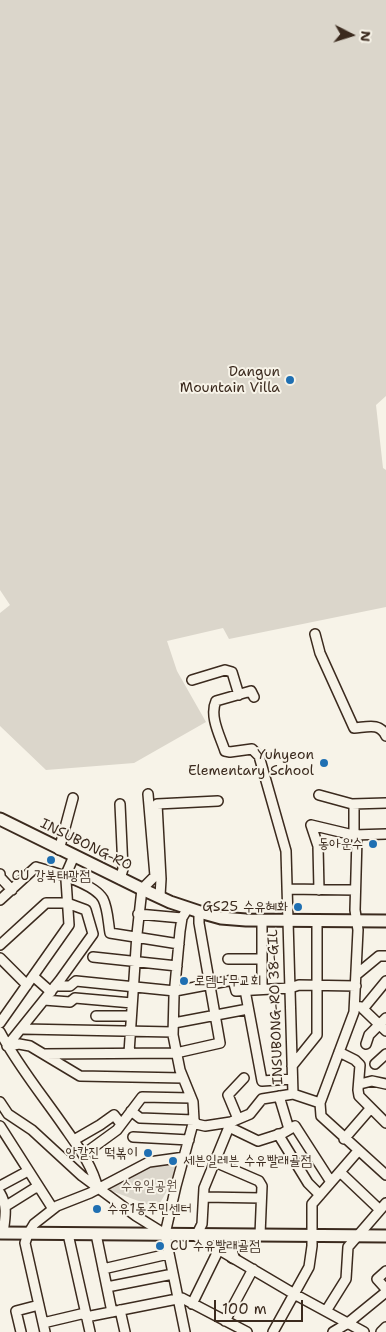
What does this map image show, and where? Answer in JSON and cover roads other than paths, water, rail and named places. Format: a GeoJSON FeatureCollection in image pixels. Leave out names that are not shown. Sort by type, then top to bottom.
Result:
{"type":"FeatureCollection","features":[{"type":"Feature","properties":{"kind":"main road","name":"INSUBONG-RO"},"geometry":{"type":"LineString","coordinates":[[2,822],[120,879],[160,896],[185,913],[200,912],[221,918],[262,920],[386,921]]}},
{"type":"Feature","properties":{"kind":"main road"},"geometry":{"type":"LineString","coordinates":[[1,1233],[386,1236]]}},
{"type":"Feature","properties":{"kind":"main road"},"geometry":{"type":"LineString","coordinates":[[233,1235],[230,1247],[233,1257]]}},
{"type":"Feature","properties":{"kind":"street"},"geometry":{"type":"LineString","coordinates":[[315,634],[320,653],[354,728],[376,726],[385,733]]}},
{"type":"Feature","properties":{"kind":"street"},"geometry":{"type":"LineString","coordinates":[[192,680],[225,670],[232,672],[239,695],[252,691],[254,697]]}},
{"type":"Feature","properties":{"kind":"street","name":"INSUBONG-RO 38-GIL"},"geometry":{"type":"LineString","coordinates":[[239,695],[216,701],[213,708],[216,725],[226,751],[252,749],[259,756],[286,852],[293,1094]]}},
{"type":"Feature","properties":{"kind":"street"},"geometry":{"type":"LineString","coordinates":[[129,1053],[138,914],[142,888],[155,876],[148,794]]}},
{"type":"Feature","properties":{"kind":"street"},"geometry":{"type":"LineString","coordinates":[[319,795],[354,804],[386,803]]}},
{"type":"Feature","properties":{"kind":"street"},"geometry":{"type":"LineString","coordinates":[[60,850],[73,798]]}},
{"type":"Feature","properties":{"kind":"street"},"geometry":{"type":"LineString","coordinates":[[160,896],[158,804],[218,801]]}},
{"type":"Feature","properties":{"kind":"street"},"geometry":{"type":"LineString","coordinates":[[120,804],[123,869],[120,879]]}},
{"type":"Feature","properties":{"kind":"street"},"geometry":{"type":"LineString","coordinates":[[354,804],[354,832],[357,838],[355,890],[358,930],[356,986],[359,1008],[384,1024],[369,1035],[366,1044]]}},
{"type":"Feature","properties":{"kind":"street"},"geometry":{"type":"LineString","coordinates":[[319,890],[318,846],[311,825],[356,835],[386,834]]}},
{"type":"Feature","properties":{"kind":"street"},"geometry":{"type":"LineString","coordinates":[[0,1023],[69,925],[66,876],[74,856]]}},
{"type":"Feature","properties":{"kind":"street"},"geometry":{"type":"LineString","coordinates":[[0,900],[36,867],[66,876],[95,891],[102,897],[106,907],[110,933],[179,944]]}},
{"type":"Feature","properties":{"kind":"street"},"geometry":{"type":"LineString","coordinates":[[0,874],[0,877],[12,890]]}},
{"type":"Feature","properties":{"kind":"street"},"geometry":{"type":"LineString","coordinates":[[287,889],[355,890]]}},
{"type":"Feature","properties":{"kind":"street"},"geometry":{"type":"LineString","coordinates":[[0,945],[46,903],[67,903],[86,910],[93,934],[23,1029],[8,1046]]}},
{"type":"Feature","properties":{"kind":"street"},"geometry":{"type":"LineString","coordinates":[[44,1054],[176,1053],[220,1044],[198,923],[200,912]]}},
{"type":"Feature","properties":{"kind":"street"},"geometry":{"type":"LineString","coordinates":[[138,914],[185,913],[179,944],[174,1028],[176,1053],[191,1098],[194,1120],[165,1234],[185,1332]]}},
{"type":"Feature","properties":{"kind":"street"},"geometry":{"type":"LineString","coordinates":[[262,920],[262,989]]}},
{"type":"Feature","properties":{"kind":"street"},"geometry":{"type":"LineString","coordinates":[[292,1066],[317,1036],[317,920]]}},
{"type":"Feature","properties":{"kind":"street"},"geometry":{"type":"LineString","coordinates":[[356,975],[379,956],[386,956]]}},
{"type":"Feature","properties":{"kind":"street"},"geometry":{"type":"LineString","coordinates":[[0,958],[27,985]]}},
{"type":"Feature","properties":{"kind":"street"},"geometry":{"type":"LineString","coordinates":[[93,958],[177,966]]}},
{"type":"Feature","properties":{"kind":"street"},"geometry":{"type":"LineString","coordinates":[[228,959],[262,959]]}},
{"type":"Feature","properties":{"kind":"street"},"geometry":{"type":"LineString","coordinates":[[33,976],[53,989],[70,986],[76,981],[175,991],[233,980],[236,991],[290,988],[299,985],[356,986]]}},
{"type":"Feature","properties":{"kind":"street"},"geometry":{"type":"LineString","coordinates":[[386,981],[354,1012],[320,1103],[321,1116],[344,1139],[386,1175]]}},
{"type":"Feature","properties":{"kind":"street"},"geometry":{"type":"LineString","coordinates":[[244,990],[262,1081],[292,1079]]}},
{"type":"Feature","properties":{"kind":"street"},"geometry":{"type":"LineString","coordinates":[[44,1000],[70,1002],[75,998],[132,1003]]}},
{"type":"Feature","properties":{"kind":"street"},"geometry":{"type":"LineString","coordinates":[[23,1029],[130,1032],[174,1028],[215,1014],[248,1009]]}},
{"type":"Feature","properties":{"kind":"street"},"geometry":{"type":"LineString","coordinates":[[96,1016],[131,1016]]}},
{"type":"Feature","properties":{"kind":"street"},"geometry":{"type":"LineString","coordinates":[[0,1032],[84,1154],[94,1173],[98,1189]]}},
{"type":"Feature","properties":{"kind":"street"},"geometry":{"type":"LineString","coordinates":[[8,1046],[19,1044],[30,1046],[80,1076],[183,1078]]}},
{"type":"Feature","properties":{"kind":"street"},"geometry":{"type":"LineString","coordinates":[[339,1052],[355,1060],[360,1065],[359,1096],[386,1123]]}},
{"type":"Feature","properties":{"kind":"street"},"geometry":{"type":"LineString","coordinates":[[375,1064],[386,1054]]}},
{"type":"Feature","properties":{"kind":"street"},"geometry":{"type":"LineString","coordinates":[[244,1078],[228,1095],[233,1122],[204,1188],[202,1224],[196,1236],[294,1294],[364,1332]]}},
{"type":"Feature","properties":{"kind":"street"},"geometry":{"type":"LineString","coordinates":[[360,1084],[372,1081],[386,1084]]}},
{"type":"Feature","properties":{"kind":"street"},"geometry":{"type":"LineString","coordinates":[[131,1111],[140,1118],[194,1120],[196,1124],[205,1126],[233,1122],[250,1114],[262,1099],[293,1094],[320,1103]]}},
{"type":"Feature","properties":{"kind":"street"},"geometry":{"type":"LineString","coordinates":[[279,1096],[292,1127],[331,1182]]}},
{"type":"Feature","properties":{"kind":"street"},"geometry":{"type":"LineString","coordinates":[[84,1154],[117,1130],[142,1097],[191,1098]]}},
{"type":"Feature","properties":{"kind":"street"},"geometry":{"type":"LineString","coordinates":[[0,1102],[8,1114],[32,1130],[98,1189],[141,1220],[165,1234]]}},
{"type":"Feature","properties":{"kind":"street"},"geometry":{"type":"LineString","coordinates":[[344,1139],[370,1109]]}},
{"type":"Feature","properties":{"kind":"street"},"geometry":{"type":"LineString","coordinates":[[74,1140],[114,1115],[121,1124]]}},
{"type":"Feature","properties":{"kind":"street"},"geometry":{"type":"LineString","coordinates":[[233,1122],[258,1141],[292,1127]]}},
{"type":"Feature","properties":{"kind":"street"},"geometry":{"type":"LineString","coordinates":[[0,1126],[53,1209]]}},
{"type":"Feature","properties":{"kind":"street"},"geometry":{"type":"LineString","coordinates":[[278,1134],[308,1183],[320,1195]]}},
{"type":"Feature","properties":{"kind":"street"},"geometry":{"type":"LineString","coordinates":[[133,1137],[189,1140]]}},
{"type":"Feature","properties":{"kind":"street"},"geometry":{"type":"LineString","coordinates":[[273,1332],[308,1267],[312,1246],[312,1204],[358,1151]]}},
{"type":"Feature","properties":{"kind":"street"},"geometry":{"type":"LineString","coordinates":[[185,1157],[149,1162],[98,1189],[53,1209],[34,1224],[25,1243],[44,1327],[81,1314],[91,1316],[182,1298],[247,1332]]}},
{"type":"Feature","properties":{"kind":"street"},"geometry":{"type":"LineString","coordinates":[[215,1162],[258,1181],[262,1186],[260,1235]]}},
{"type":"Feature","properties":{"kind":"street"},"geometry":{"type":"LineString","coordinates":[[0,1186],[28,1170]]}},
{"type":"Feature","properties":{"kind":"street"},"geometry":{"type":"LineString","coordinates":[[326,1311],[346,1279],[348,1247],[383,1206],[340,1172]]}},
{"type":"Feature","properties":{"kind":"street"},"geometry":{"type":"LineString","coordinates":[[6,1206],[38,1186]]}},
{"type":"Feature","properties":{"kind":"street"},"geometry":{"type":"LineString","coordinates":[[0,1193],[6,1206],[1,1233]]}},
{"type":"Feature","properties":{"kind":"street"},"geometry":{"type":"LineString","coordinates":[[204,1197],[261,1198]]}},
{"type":"Feature","properties":{"kind":"street"},"geometry":{"type":"LineString","coordinates":[[68,1234],[90,1332]]}},
{"type":"Feature","properties":{"kind":"street"},"geometry":{"type":"LineString","coordinates":[[96,1234],[107,1287],[125,1332]]}},
{"type":"Feature","properties":{"kind":"street"},"geometry":{"type":"LineString","coordinates":[[192,1304],[219,1249]]}},
{"type":"Feature","properties":{"kind":"street"},"geometry":{"type":"LineString","coordinates":[[103,1269],[168,1254]]}},
{"type":"Feature","properties":{"kind":"street"},"geometry":{"type":"LineString","coordinates":[[226,1321],[253,1269]]}},
{"type":"Feature","properties":{"kind":"street"},"geometry":{"type":"LineString","coordinates":[[333,1332],[348,1323],[386,1290],[377,1279],[386,1271]]}},
{"type":"Feature","properties":{"kind":"street"},"geometry":{"type":"LineString","coordinates":[[107,1287],[173,1274]]}},
{"type":"Feature","properties":{"kind":"street"},"geometry":{"type":"LineString","coordinates":[[21,1332],[16,1311],[40,1305]]}},
{"type":"Feature","properties":{"kind":"street"},"geometry":{"type":"LineString","coordinates":[[381,1332],[386,1327]]}},
{"type":"Feature","properties":{"kind":"place","name":"Dangun Mountain Villa"},"geometry":{"type":"Point","coordinates":[290,380]}},
{"type":"Feature","properties":{"kind":"place","name":"Yuhyeon Elementary School"},"geometry":{"type":"Point","coordinates":[324,763]}},
{"type":"Feature","properties":{"kind":"place","name":"동아운수"},"geometry":{"type":"Point","coordinates":[373,844]}},
{"type":"Feature","properties":{"kind":"place","name":"CU 강북태광점"},"geometry":{"type":"Point","coordinates":[51,860]}},
{"type":"Feature","properties":{"kind":"place","name":"GS25 수유혜화"},"geometry":{"type":"Point","coordinates":[298,907]}},
{"type":"Feature","properties":{"kind":"place","name":"로뎀나무교회"},"geometry":{"type":"Point","coordinates":[184,981]}},
{"type":"Feature","properties":{"kind":"place","name":"앙칼진 떡볶이"},"geometry":{"type":"Point","coordinates":[148,1153]}},
{"type":"Feature","properties":{"kind":"place","name":"세븐일레븐 수유빨래골점"},"geometry":{"type":"Point","coordinates":[173,1161]}},
{"type":"Feature","properties":{"kind":"place","name":"수유1동주민센터"},"geometry":{"type":"Point","coordinates":[97,1209]}},
{"type":"Feature","properties":{"kind":"place","name":"CU 수유빨래골점"},"geometry":{"type":"Point","coordinates":[160,1246]}},
{"type":"Feature","properties":{"kind":"park label","name":"수유일공원"},"geometry":{"type":"Point","coordinates":[149,1186]}}]}
